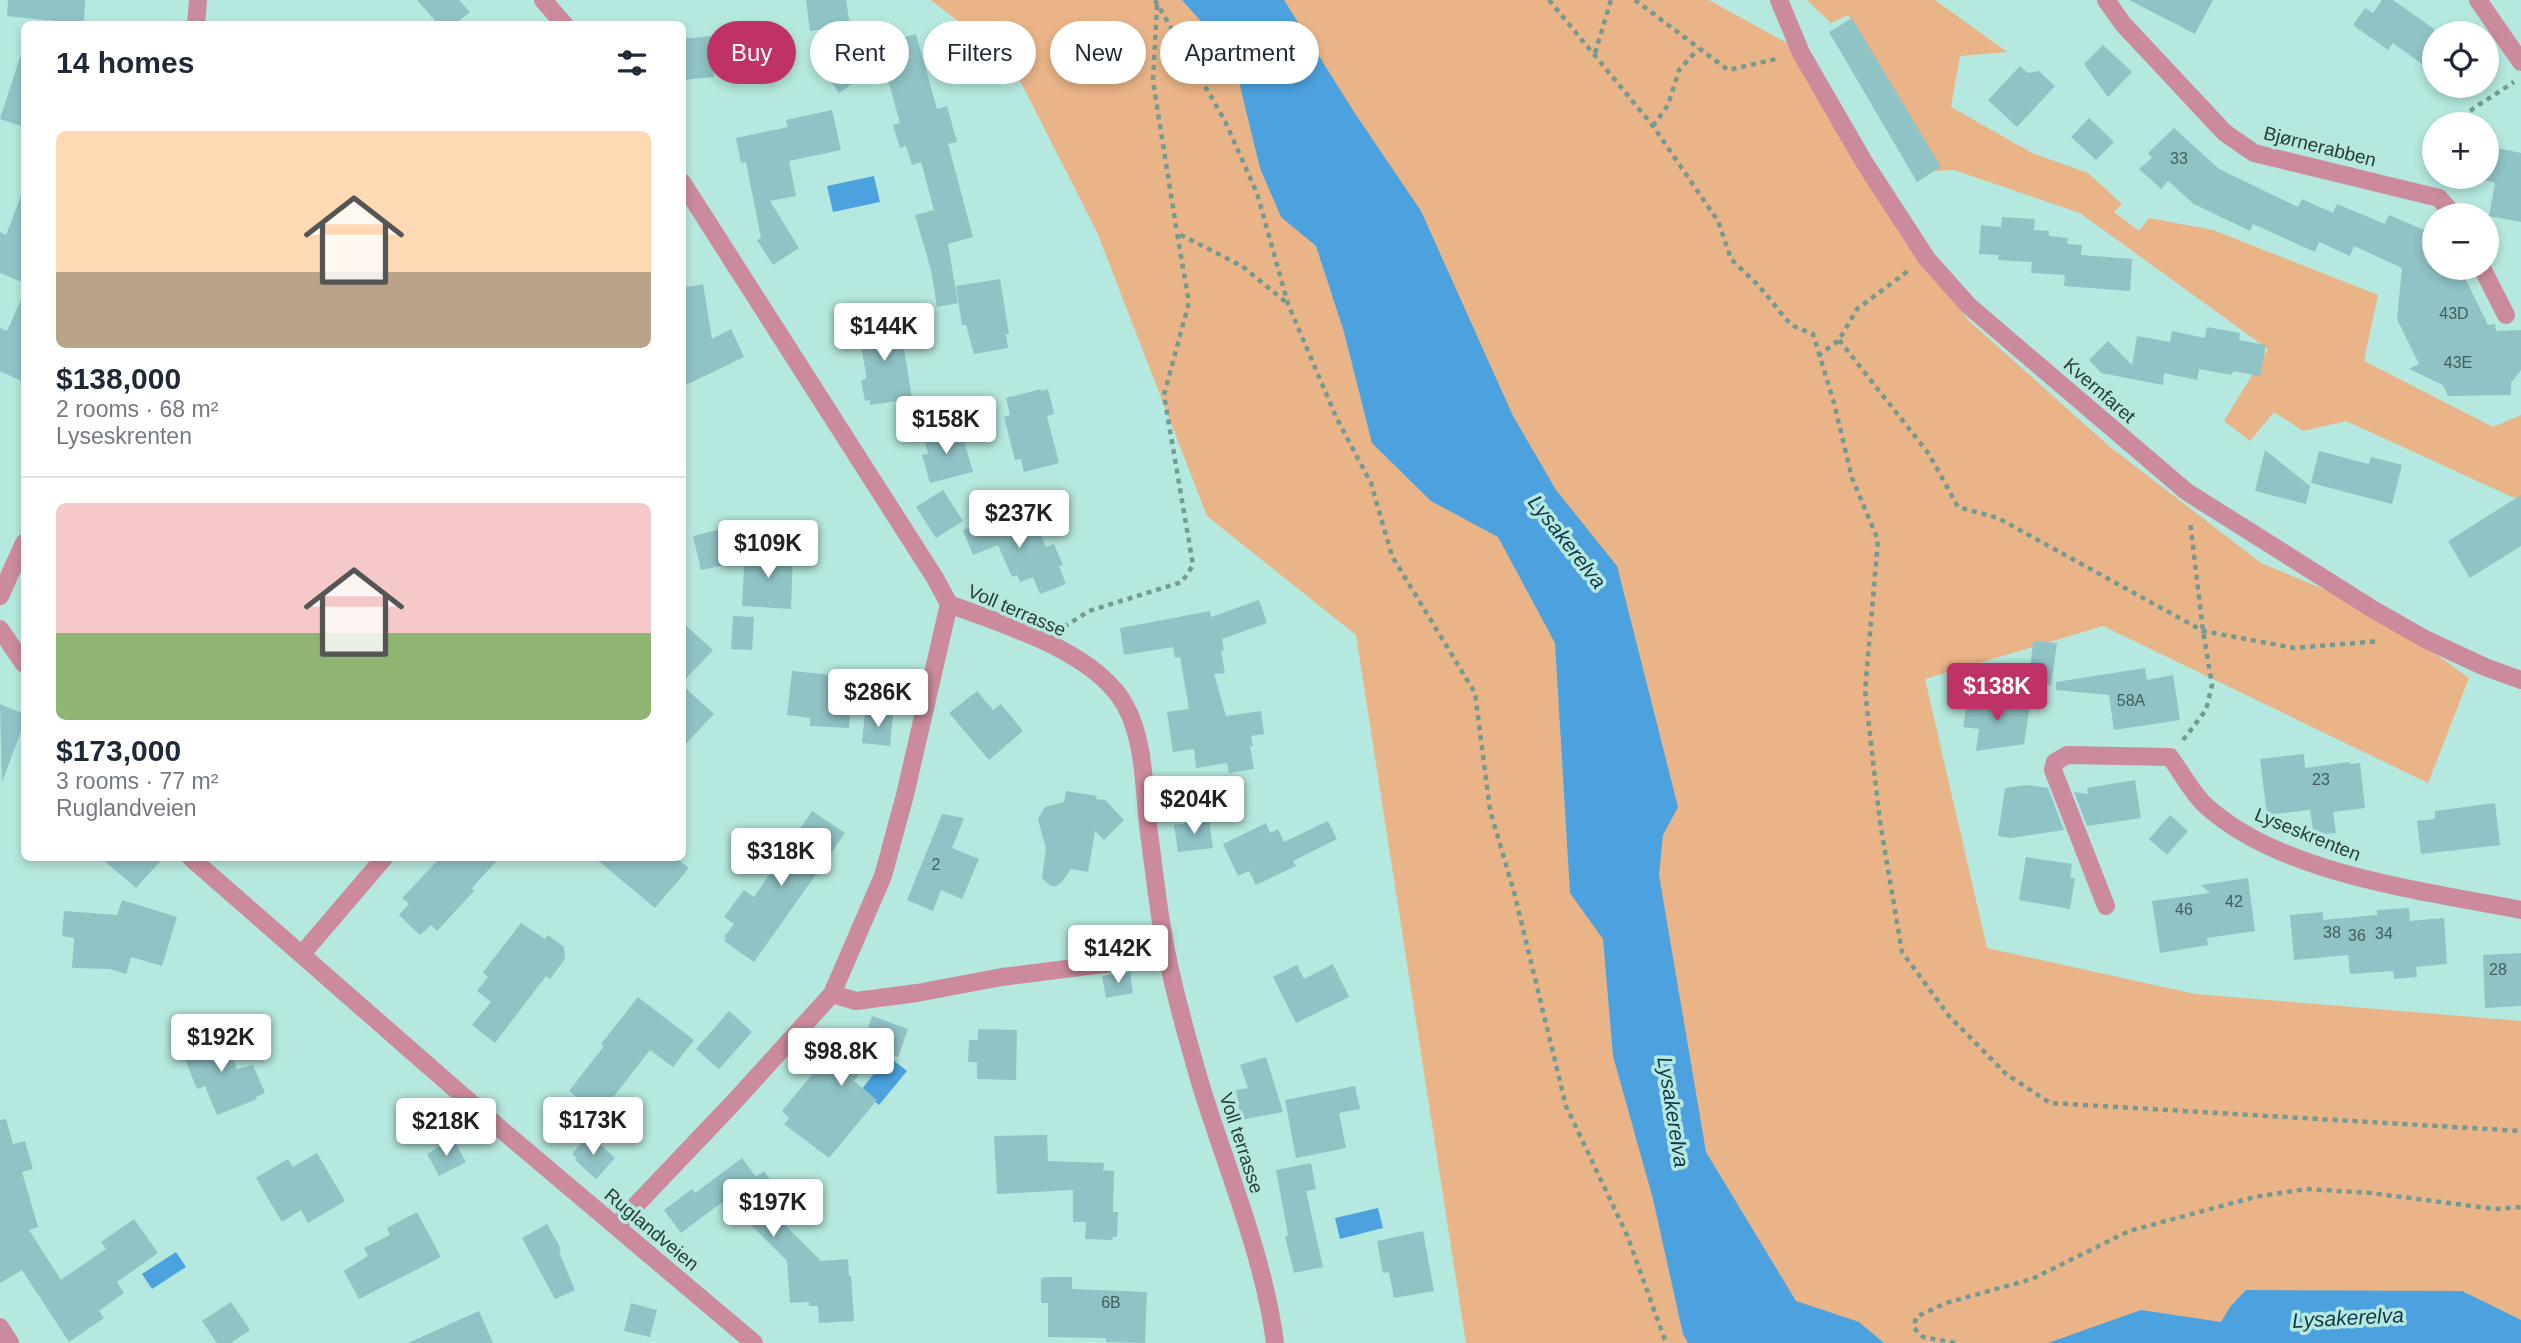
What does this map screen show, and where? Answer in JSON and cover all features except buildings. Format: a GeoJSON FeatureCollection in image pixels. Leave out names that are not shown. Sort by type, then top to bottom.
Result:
{"type":"FeatureCollection","features":[{"type":"Feature","properties":{"kind":"street"},"geometry":{"type":"LineString","coordinates":[[196,21],[198,0]]}},
{"type":"Feature","properties":{"kind":"street"},"geometry":{"type":"LineString","coordinates":[[543,0],[561,21]]}},
{"type":"Feature","properties":{"kind":"street","name":"Kvernfaret"},"geometry":{"type":"LineString","coordinates":[[1779,0],[1801,53],[1864,162],[1927,259],[1969,306],[2187,492],[2374,610],[2427,640],[2485,667],[2521,680]]}},
{"type":"Feature","properties":{"kind":"street","name":"Bjørnerabben"},"geometry":{"type":"LineString","coordinates":[[2106,0],[2123,24],[2225,133],[2254,153],[2438,198],[2443,203]]}},
{"type":"Feature","properties":{"kind":"street"},"geometry":{"type":"LineString","coordinates":[[2478,0],[2521,62]]}},
{"type":"Feature","properties":{"kind":"street","name":"Voll terrasse"},"geometry":{"type":"LineString","coordinates":[[686,188],[949,604],[1043,640],[1080,661],[1106,682],[1125,705],[1139,743],[1147,821],[1167,956],[1201,1085],[1257,1262],[1275,1343]]}},
{"type":"Feature","properties":{"kind":"street"},"geometry":{"type":"LineString","coordinates":[[2488,280],[2507,315]]}},
{"type":"Feature","properties":{"kind":"street"},"geometry":{"type":"LineString","coordinates":[[0,596],[21,550]]}},
{"type":"Feature","properties":{"kind":"street"},"geometry":{"type":"LineString","coordinates":[[616,1226],[733,1103],[832,993],[883,876],[949,604]]}},
{"type":"Feature","properties":{"kind":"street"},"geometry":{"type":"LineString","coordinates":[[0,629],[21,660]]}},
{"type":"Feature","properties":{"kind":"street"},"geometry":{"type":"LineString","coordinates":[[2106,906],[2053,769],[2055,762],[2067,755],[2170,757]]}},
{"type":"Feature","properties":{"kind":"street","name":"Lyseskrenten"},"geometry":{"type":"LineString","coordinates":[[2170,757],[2202,802],[2226,822],[2262,842],[2341,874],[2521,910]]}},
{"type":"Feature","properties":{"kind":"street","name":"Ruglandveien"},"geometry":{"type":"LineString","coordinates":[[194,861],[503,1131],[754,1343]]}},
{"type":"Feature","properties":{"kind":"street"},"geometry":{"type":"LineString","coordinates":[[302,954],[381,861]]}},
{"type":"Feature","properties":{"kind":"street"},"geometry":{"type":"LineString","coordinates":[[832,993],[856,1002],[1014,975],[1167,956]]}},
{"type":"Feature","properties":{"kind":"street"},"geometry":{"type":"LineString","coordinates":[[0,1327],[10,1343]]}},
{"type":"Feature","properties":{"kind":"path"},"geometry":{"type":"LineString","coordinates":[[1549,0],[1653,126],[1718,221],[1731,259],[1759,286],[1791,325],[1813,334],[1834,403],[1852,478],[1878,540],[1865,691],[1880,822],[1902,952],[1949,1016],[2006,1074],[2050,1103],[2521,1131]]}},
{"type":"Feature","properties":{"kind":"path"},"geometry":{"type":"LineString","coordinates":[[1595,54],[1611,0]]}},
{"type":"Feature","properties":{"kind":"path"},"geometry":{"type":"LineString","coordinates":[[1635,0],[1728,70],[1801,53]]}},
{"type":"Feature","properties":{"kind":"path"},"geometry":{"type":"LineString","coordinates":[[1043,640],[1089,611],[1182,582],[1194,565],[1164,395],[1189,302],[1153,81],[1156,2]]}},
{"type":"Feature","properties":{"kind":"path"},"geometry":{"type":"LineString","coordinates":[[1156,2],[1224,119],[1257,192],[1288,304],[1337,419],[1371,483],[1392,556],[1475,693],[1490,810],[1514,892],[1566,1107],[1627,1235],[1666,1343]]}},
{"type":"Feature","properties":{"kind":"path"},"geometry":{"type":"LineString","coordinates":[[1653,126],[1668,105],[1679,70],[1699,49]]}},
{"type":"Feature","properties":{"kind":"path"},"geometry":{"type":"LineString","coordinates":[[2469,112],[2521,78]]}},
{"type":"Feature","properties":{"kind":"path"},"geometry":{"type":"LineString","coordinates":[[1177,233],[1242,266],[1288,304]]}},
{"type":"Feature","properties":{"kind":"path"},"geometry":{"type":"LineString","coordinates":[[1818,356],[1839,340],[1857,309],[1889,283],[1927,259]]}},
{"type":"Feature","properties":{"kind":"path"},"geometry":{"type":"LineString","coordinates":[[1839,340],[1929,454],[1958,507],[1998,518],[2203,631],[2294,648],[2427,640]]}},
{"type":"Feature","properties":{"kind":"path"},"geometry":{"type":"LineString","coordinates":[[2170,757],[2206,710],[2212,685],[2187,492]]}},
{"type":"Feature","properties":{"kind":"path"},"geometry":{"type":"LineString","coordinates":[[1955,1343],[1923,1337],[1914,1328],[1916,1317],[1946,1304],[2032,1279],[2129,1231],[2255,1197],[2306,1189],[2371,1193],[2495,1209],[2521,1207]]}},
{"type":"Feature","properties":{"kind":"shaded area"},"geometry":{"type":"Polygon","coordinates":[[[931,0],[1709,0],[1796,48],[1864,162],[1967,319],[2109,446],[2261,563],[2374,610],[2469,678],[2428,783],[2103,626],[1925,679],[1987,948],[2195,994],[2521,1021],[2521,1343],[1466,1343],[1356,635],[1207,516],[1097,232],[1022,84],[1036,84],[1036,21],[958,21],[931,0]]]}},
{"type":"Feature","properties":{"kind":"shaded area"},"geometry":{"type":"Polygon","coordinates":[[[1807,0],[1935,0],[2007,52],[1960,56],[1951,107],[2032,153],[2088,173],[2122,204],[2114,212],[2139,231],[2149,218],[2213,230],[2378,295],[2364,361],[2493,427],[2521,415],[2521,501],[2346,421],[2303,431],[2274,412],[2250,441],[2224,421],[2268,349],[2080,213],[1954,170],[1934,171],[1848,15],[1831,23],[1807,0]]]}},
{"type":"Feature","properties":{"kind":"water"},"geometry":{"type":"Polygon","coordinates":[[[1182,0],[1284,0],[1297,21],[1201,21],[1182,0]]]}},
{"type":"Feature","properties":{"kind":"water","name":"Lysakerelva"},"geometry":{"type":"Polygon","coordinates":[[[1319,56],[1421,211],[1513,416],[1556,490],[1617,566],[1678,807],[1663,835],[1659,875],[1706,1152],[1796,1301],[1859,1322],[1884,1343],[1688,1343],[1683,1334],[1653,1199],[1613,1056],[1603,939],[1570,893],[1555,643],[1498,537],[1431,501],[1372,443],[1344,332],[1316,246],[1281,217],[1260,168],[1240,84],[1319,84],[1319,56]]]}},
{"type":"Feature","properties":{"kind":"water"},"geometry":{"type":"Polygon","coordinates":[[[874,176],[880,202],[833,212],[827,186],[874,176]]]}},
{"type":"Feature","properties":{"kind":"water"},"geometry":{"type":"Polygon","coordinates":[[[888,1056],[907,1071],[879,1105],[861,1090],[888,1056]]]}},
{"type":"Feature","properties":{"kind":"water"},"geometry":{"type":"Polygon","coordinates":[[[1378,1208],[1383,1228],[1340,1239],[1335,1218],[1378,1208]]]}},
{"type":"Feature","properties":{"kind":"water"},"geometry":{"type":"Polygon","coordinates":[[[176,1252],[186,1267],[152,1289],[142,1274],[176,1252]]]}},
{"type":"Feature","properties":{"kind":"water","name":"Lysakerelva"},"geometry":{"type":"Polygon","coordinates":[[[2246,1290],[2462,1291],[2521,1320],[2521,1343],[2048,1343],[2141,1310],[2221,1322],[2230,1307],[2246,1290]]]}}]}
